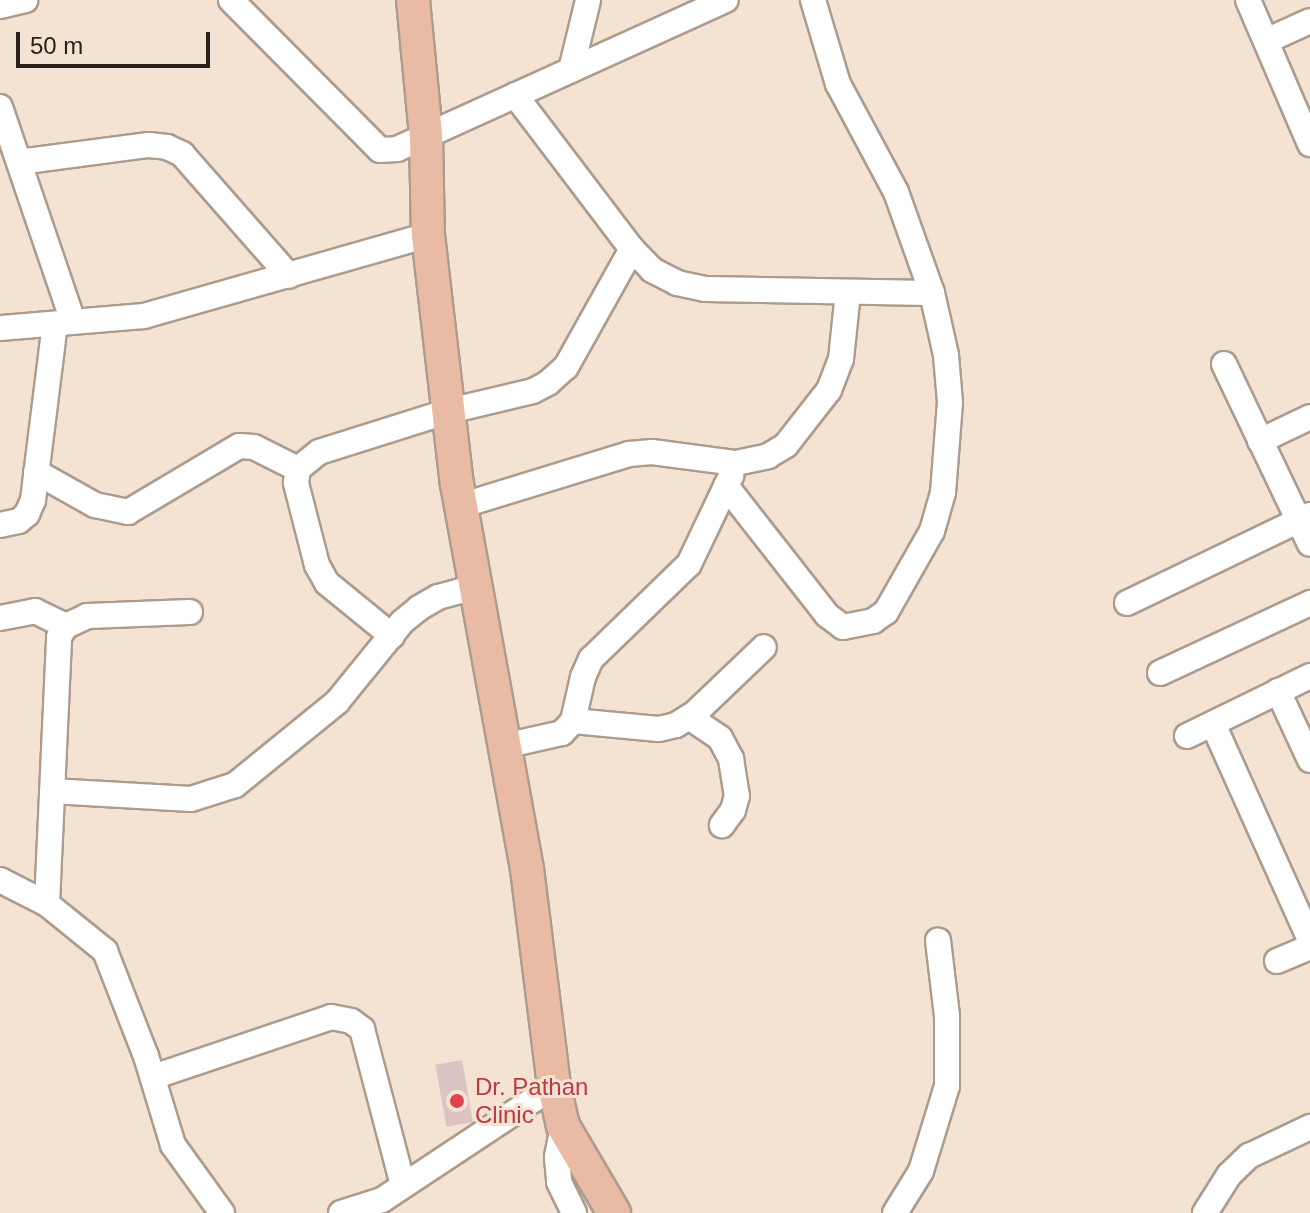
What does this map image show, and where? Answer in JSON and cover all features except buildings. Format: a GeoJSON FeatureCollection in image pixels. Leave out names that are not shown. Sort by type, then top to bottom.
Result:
{"type":"FeatureCollection","features":[{"type":"Feature","properties":{"kind":"main road"},"geometry":{"type":"LineString","coordinates":[[413,0],[426,135],[428,235],[460,506],[527,869],[554,1086],[563,1126],[614,1213]]}},
{"type":"Feature","properties":{"kind":"street"},"geometry":{"type":"LineString","coordinates":[[0,6],[25,0]]}},
{"type":"Feature","properties":{"kind":"street"},"geometry":{"type":"LineString","coordinates":[[231,0],[380,150],[397,149],[726,0]]}},
{"type":"Feature","properties":{"kind":"street"},"geometry":{"type":"LineString","coordinates":[[571,70],[588,0]]}},
{"type":"Feature","properties":{"kind":"street"},"geometry":{"type":"LineString","coordinates":[[726,486],[827,615],[843,627],[873,621],[886,612],[932,531],[943,493],[950,402],[946,355],[932,293],[896,192],[838,84],[813,0]]}},
{"type":"Feature","properties":{"kind":"street"},"geometry":{"type":"LineString","coordinates":[[1248,0],[1303,111],[1310,144]]}},
{"type":"Feature","properties":{"kind":"street"},"geometry":{"type":"LineString","coordinates":[[1266,41],[1310,21]]}},
{"type":"Feature","properties":{"kind":"street"},"geometry":{"type":"LineString","coordinates":[[515,95],[632,249],[652,270],[677,283],[691,286],[932,293]]}},
{"type":"Feature","properties":{"kind":"street"},"geometry":{"type":"LineString","coordinates":[[0,107],[19,162],[64,323],[27,514],[19,521],[0,525]]}},
{"type":"Feature","properties":{"kind":"street"},"geometry":{"type":"LineString","coordinates":[[19,162],[149,145],[167,147],[182,154],[289,276]]}},
{"type":"Feature","properties":{"kind":"street"},"geometry":{"type":"LineString","coordinates":[[0,328],[144,316],[428,235]]}},
{"type":"Feature","properties":{"kind":"street"},"geometry":{"type":"LineString","coordinates":[[392,636],[327,583],[317,565],[296,483],[298,469],[319,452],[449,411],[533,391],[566,367],[632,249]]}},
{"type":"Feature","properties":{"kind":"street"},"geometry":{"type":"LineString","coordinates":[[460,506],[629,454],[652,452],[736,463],[768,456],[786,445],[829,390],[841,359],[848,292]]}},
{"type":"Feature","properties":{"kind":"street"},"geometry":{"type":"LineString","coordinates":[[1224,364],[1260,441],[1304,517],[1310,544]]}},
{"type":"Feature","properties":{"kind":"street"},"geometry":{"type":"LineString","coordinates":[[1260,441],[1310,417]]}},
{"type":"Feature","properties":{"kind":"street"},"geometry":{"type":"LineString","coordinates":[[36,472],[95,505],[128,512],[239,446],[254,447],[298,469]]}},
{"type":"Feature","properties":{"kind":"street"},"geometry":{"type":"LineString","coordinates":[[504,746],[562,733],[573,721],[583,677],[591,659],[689,564],[736,463]]}},
{"type":"Feature","properties":{"kind":"street"},"geometry":{"type":"LineString","coordinates":[[1127,603],[1304,517]]}},
{"type":"Feature","properties":{"kind":"street"},"geometry":{"type":"LineString","coordinates":[[52,791],[191,799],[235,785],[337,702],[419,608],[438,597],[476,587]]}},
{"type":"Feature","properties":{"kind":"street"},"geometry":{"type":"LineString","coordinates":[[1160,673],[1310,603]]}},
{"type":"Feature","properties":{"kind":"street"},"geometry":{"type":"LineString","coordinates":[[0,618],[35,611],[66,626]]}},
{"type":"Feature","properties":{"kind":"street"},"geometry":{"type":"LineString","coordinates":[[47,904],[59,637],[66,626],[87,616],[190,612]]}},
{"type":"Feature","properties":{"kind":"street"},"geometry":{"type":"LineString","coordinates":[[573,721],[659,729],[676,725],[689,717],[764,647]]}},
{"type":"Feature","properties":{"kind":"street"},"geometry":{"type":"LineString","coordinates":[[1187,736],[1310,676]]}},
{"type":"Feature","properties":{"kind":"street"},"geometry":{"type":"LineString","coordinates":[[1278,691],[1310,760]]}},
{"type":"Feature","properties":{"kind":"street"},"geometry":{"type":"LineString","coordinates":[[689,717],[720,738],[731,759],[737,796],[733,810],[722,825]]}},
{"type":"Feature","properties":{"kind":"street"},"geometry":{"type":"LineString","coordinates":[[1213,724],[1310,940]]}},
{"type":"Feature","properties":{"kind":"street"},"geometry":{"type":"LineString","coordinates":[[0,880],[47,904],[105,951],[153,1077],[173,1145],[222,1213]]}},
{"type":"Feature","properties":{"kind":"street"},"geometry":{"type":"LineString","coordinates":[[895,1213],[921,1171],[947,1086],[947,1016],[938,941]]}},
{"type":"Feature","properties":{"kind":"street"},"geometry":{"type":"LineString","coordinates":[[1277,961],[1310,947]]}},
{"type":"Feature","properties":{"kind":"street"},"geometry":{"type":"LineString","coordinates":[[153,1077],[331,1017],[351,1021],[362,1029],[403,1185]]}},
{"type":"Feature","properties":{"kind":"street"},"geometry":{"type":"LineString","coordinates":[[347,1212],[382,1200],[554,1086]]}},
{"type":"Feature","properties":{"kind":"street"},"geometry":{"type":"LineString","coordinates":[[563,1126],[557,1157],[559,1182],[574,1213]]}},
{"type":"Feature","properties":{"kind":"street"},"geometry":{"type":"LineString","coordinates":[[1205,1213],[1229,1175],[1249,1156],[1310,1127]]}},
{"type":"Feature","properties":{"kind":"place","name":"Dr. Pathan Clinic"},"geometry":{"type":"Point","coordinates":[457,1101]}}]}
